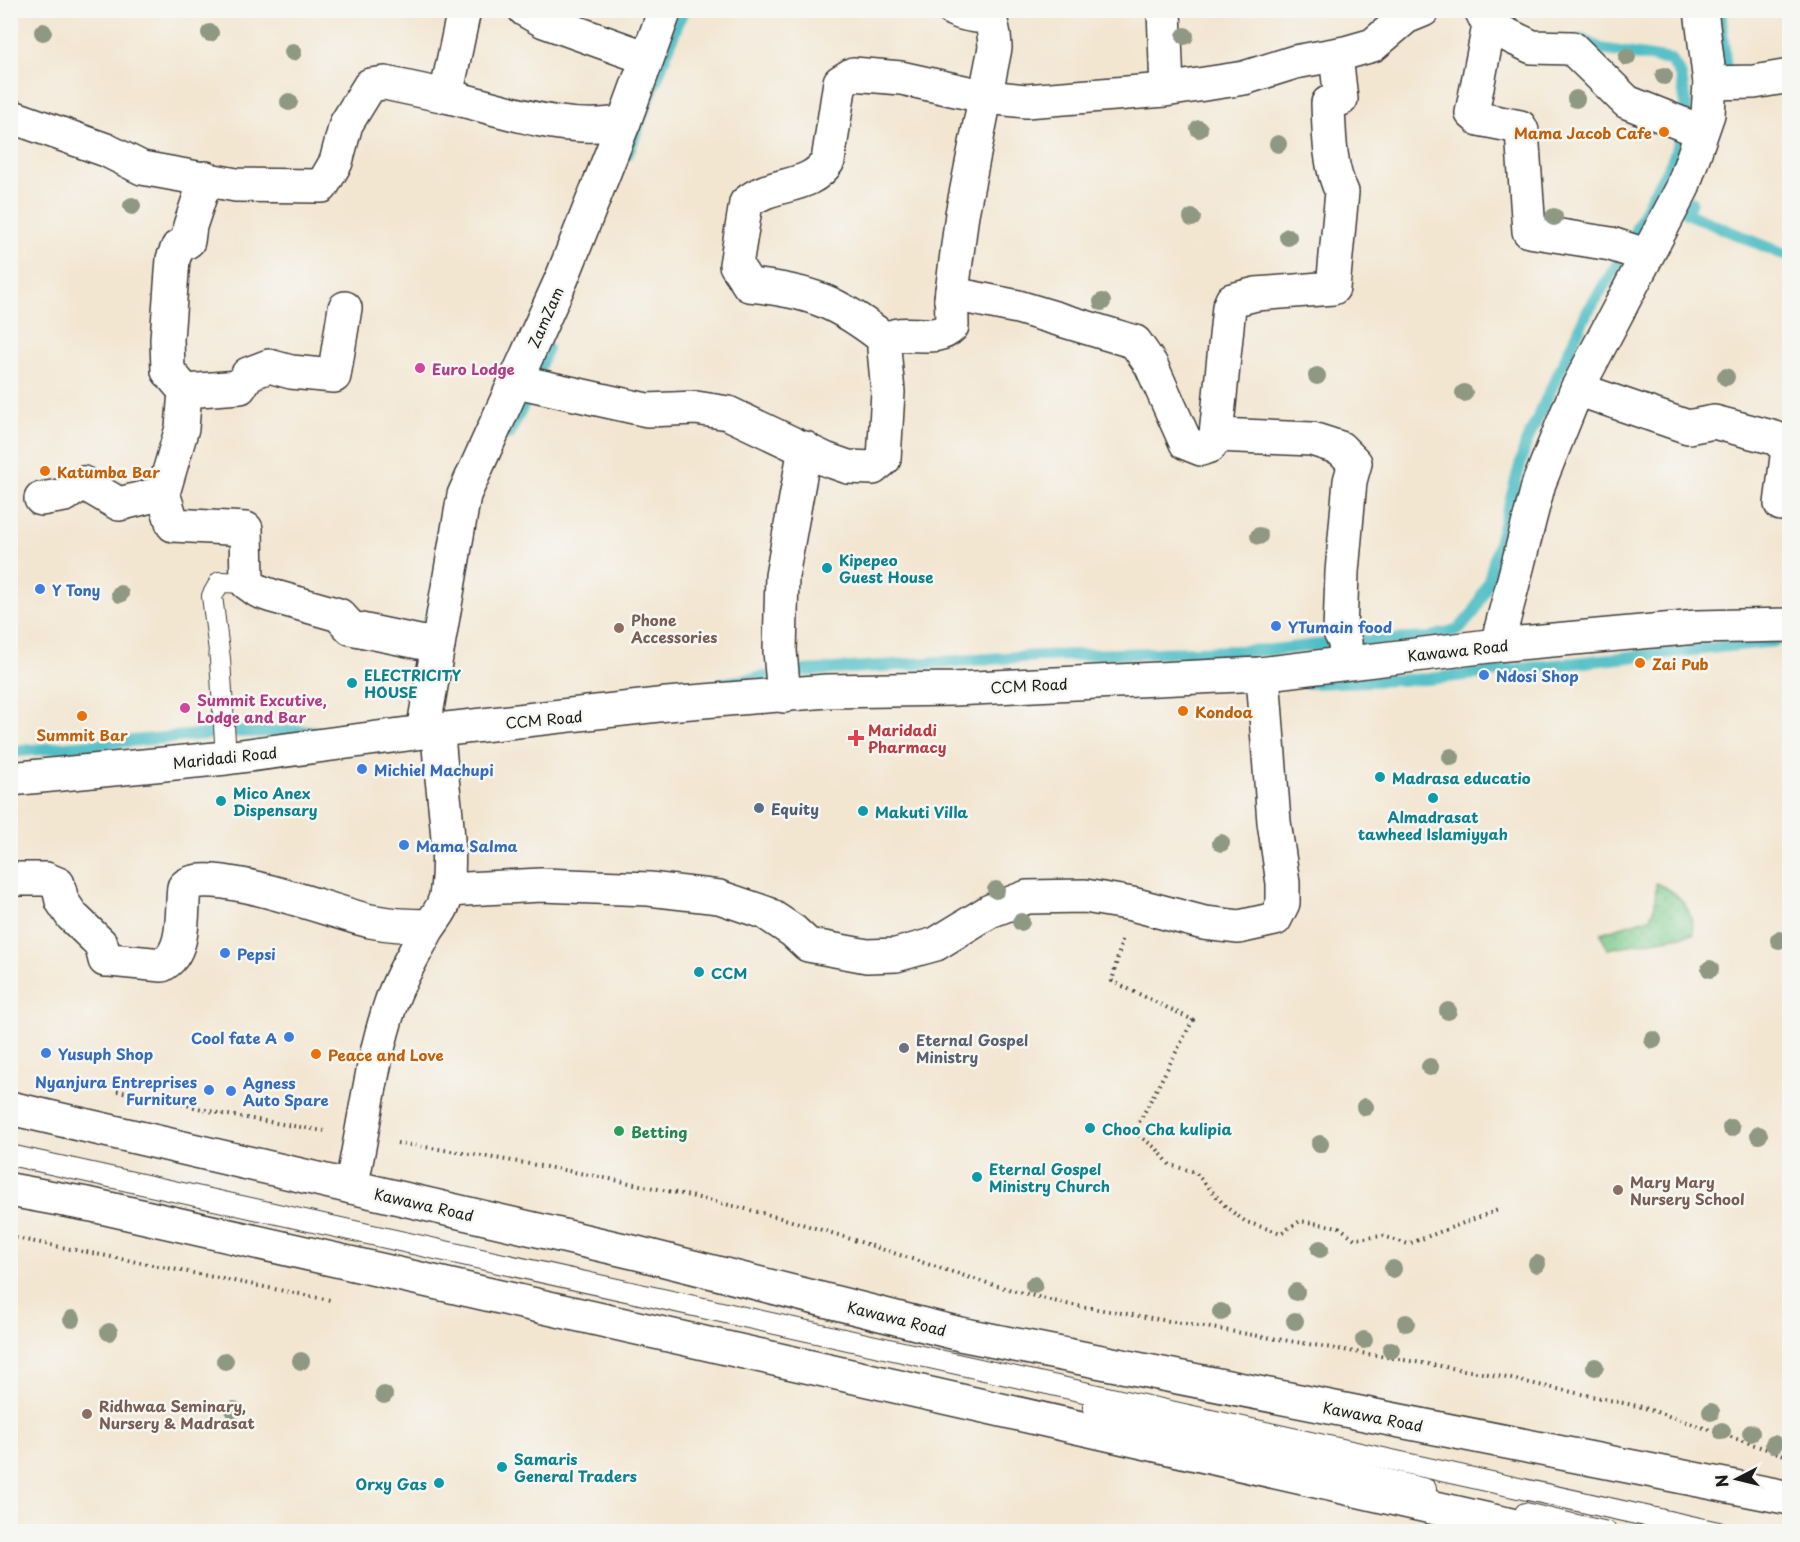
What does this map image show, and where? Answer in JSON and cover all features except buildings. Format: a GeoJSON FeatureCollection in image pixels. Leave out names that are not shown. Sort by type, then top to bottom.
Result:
{"type":"FeatureCollection","features":[{"type":"Feature","properties":{"kind":"street"},"geometry":{"type":"LineString","coordinates":[[446,96],[464,10]]}},
{"type":"Feature","properties":{"kind":"street"},"geometry":{"type":"LineString","coordinates":[[525,10],[544,21],[647,58]]}},
{"type":"Feature","properties":{"kind":"street","name":"ZamZam"},"geometry":{"type":"LineString","coordinates":[[430,731],[438,646],[464,495],[562,278],[624,122],[664,10]]}},
{"type":"Feature","properties":{"kind":"street"},"geometry":{"type":"LineString","coordinates":[[516,381],[647,410],[696,408],[728,413],[825,459],[848,467],[873,468],[884,459],[888,428],[884,349],[886,340],[894,335],[943,333],[952,326],[951,300],[962,214],[976,132],[987,97],[995,48],[994,24],[989,18],[954,10]]}},
{"type":"Feature","properties":{"kind":"street"},"geometry":{"type":"LineString","coordinates":[[1164,10],[1167,88]]}},
{"type":"Feature","properties":{"kind":"street"},"geometry":{"type":"LineString","coordinates":[[886,340],[849,313],[823,299],[801,292],[749,285],[736,265],[746,203],[757,194],[812,179],[822,172],[828,161],[840,82],[853,74],[901,78],[987,97],[1041,101],[1167,88],[1244,78],[1295,62],[1336,56],[1373,45],[1406,17],[1423,10]]}},
{"type":"Feature","properties":{"kind":"street"},"geometry":{"type":"LineString","coordinates":[[1497,645],[1539,483],[1577,389],[1645,255],[1682,189],[1700,131],[1708,114],[1710,83],[1701,10]]}},
{"type":"Feature","properties":{"kind":"street"},"geometry":{"type":"LineString","coordinates":[[1645,255],[1611,244],[1529,231],[1522,131],[1520,127],[1479,119],[1472,112],[1485,18],[1532,47],[1572,48],[1627,102],[1700,131]]}},
{"type":"Feature","properties":{"kind":"street"},"geometry":{"type":"LineString","coordinates":[[951,300],[963,296],[1018,307],[1136,342],[1151,365],[1186,443],[1201,449],[1210,446],[1216,435],[1229,307],[1232,300],[1256,294],[1333,288],[1342,192],[1336,179],[1328,103],[1341,99],[1336,56]]}},
{"type":"Feature","properties":{"kind":"street"},"geometry":{"type":"LineString","coordinates":[[1710,83],[1754,82],[1790,76]]}},
{"type":"Feature","properties":{"kind":"street"},"geometry":{"type":"LineString","coordinates":[[10,116],[106,150],[142,168],[236,185],[322,186],[336,162],[346,124],[370,85],[385,82],[556,123],[599,127],[624,122]]}},
{"type":"Feature","properties":{"kind":"street"},"geometry":{"type":"LineString","coordinates":[[206,178],[190,226],[189,241],[178,247],[173,259],[167,339],[168,371],[185,391],[182,428],[163,493],[173,525],[246,529],[247,582],[265,594],[339,615],[351,628],[438,646]]}},
{"type":"Feature","properties":{"kind":"street"},"geometry":{"type":"LineString","coordinates":[[185,391],[240,387],[248,374],[269,366],[291,372],[334,376],[345,308]]}},
{"type":"Feature","properties":{"kind":"street"},"geometry":{"type":"LineString","coordinates":[[1577,389],[1688,427],[1714,422],[1775,438],[1788,449],[1781,504]]}},
{"type":"Feature","properties":{"kind":"street"},"geometry":{"type":"LineString","coordinates":[[1216,435],[1312,439],[1340,448],[1354,463],[1350,481],[1342,572],[1340,633],[1345,642],[1346,663]]}},
{"type":"Feature","properties":{"kind":"street"},"geometry":{"type":"LineString","coordinates":[[784,696],[780,651],[782,576],[805,448]]}},
{"type":"Feature","properties":{"kind":"street"},"geometry":{"type":"LineString","coordinates":[[40,499],[65,495],[83,483],[118,504],[163,493]]}},
{"type":"Feature","properties":{"kind":"street","name":"Kawawa Road"},"geometry":{"type":"LineString","coordinates":[[1126,680],[1260,674],[1497,645],[1697,627],[1790,625]]}},
{"type":"Feature","properties":{"kind":"street"},"geometry":{"type":"LineString","coordinates":[[447,890],[541,885],[649,889],[719,897],[766,913],[793,931],[808,945],[867,956],[896,955],[936,944],[990,911],[1027,897],[1085,896],[1239,927],[1275,919],[1283,903],[1283,883],[1274,822],[1264,689],[1260,674]]}},
{"type":"Feature","properties":{"kind":"street","name":"CCM Road"},"geometry":{"type":"LineString","coordinates":[[430,731],[667,704],[827,691],[976,688],[1126,680]]}},
{"type":"Feature","properties":{"kind":"street"},"geometry":{"type":"LineString","coordinates":[[351,1187],[362,1138],[377,1044],[393,996],[429,927],[443,909],[447,890],[446,822],[430,731]]}},
{"type":"Feature","properties":{"kind":"street","name":"Maridadi Road"},"geometry":{"type":"LineString","coordinates":[[10,779],[226,758],[430,731]]}},
{"type":"Feature","properties":{"kind":"street"},"geometry":{"type":"LineString","coordinates":[[10,879],[46,879],[58,884],[63,901],[72,916],[101,944],[105,960],[162,965],[169,961],[175,955],[179,942],[184,887],[192,882],[252,885],[370,921],[429,927]]}},
{"type":"Feature","properties":{"kind":"street","name":"Kawawa Road"},"geometry":{"type":"LineString","coordinates":[[10,1108],[637,1253],[960,1334],[1790,1498]]}},
{"type":"Feature","properties":{"kind":"street"},"geometry":{"type":"LineString","coordinates":[[10,1190],[92,1205],[1542,1532]]}},
{"type":"Feature","properties":{"kind":"lane"},"geometry":{"type":"LineString","coordinates":[[226,758],[220,659],[212,596],[220,582],[247,582]]}},
{"type":"Feature","properties":{"kind":"lane","name":"Kawawa Road"},"geometry":{"type":"LineString","coordinates":[[10,1155],[1718,1532]]}},
{"type":"Feature","properties":{"kind":"lane"},"geometry":{"type":"LineString","coordinates":[[10,1167],[120,1183],[642,1295],[1606,1532]]}},
{"type":"Feature","properties":{"kind":"path"},"geometry":{"type":"LineString","coordinates":[[1112,981],[1193,1020],[1134,1132],[1157,1149],[1170,1165],[1195,1172],[1226,1207],[1246,1222],[1281,1233],[1299,1221],[1339,1227],[1355,1239],[1383,1236],[1408,1244],[1498,1210]]}},
{"type":"Feature","properties":{"kind":"path"},"geometry":{"type":"LineString","coordinates":[[109,1090],[166,1100],[222,1114],[362,1138],[531,1162],[754,1211],[954,1271],[1004,1290],[1067,1304],[1488,1374],[1642,1407],[1790,1457]]}},
{"type":"Feature","properties":{"kind":"green space"},"geometry":{"type":"Polygon","coordinates":[[[1656,883],[1679,897],[1684,903],[1688,909],[1694,934],[1607,949],[1601,933],[1650,918],[1655,905],[1656,883]]]}},
{"type":"Feature","properties":{"kind":"waterway"},"geometry":{"type":"LineString","coordinates":[[627,155],[683,10]]}},
{"type":"Feature","properties":{"kind":"waterway"},"geometry":{"type":"LineString","coordinates":[[1720,10],[1727,82]]}},
{"type":"Feature","properties":{"kind":"waterway"},"geometry":{"type":"LineString","coordinates":[[720,684],[803,671],[1037,656],[1272,650],[1345,642],[1429,638],[1459,629],[1474,612],[1489,580],[1526,443],[1586,314],[1627,249],[1652,196],[1672,162],[1686,124],[1686,104],[1681,76],[1671,60],[1601,49],[1577,40]]}},
{"type":"Feature","properties":{"kind":"waterway"},"geometry":{"type":"LineString","coordinates":[[1691,202],[1686,213],[1790,257]]}},
{"type":"Feature","properties":{"kind":"waterway"},"geometry":{"type":"LineString","coordinates":[[509,434],[533,385],[547,348]]}},
{"type":"Feature","properties":{"kind":"waterway"},"geometry":{"type":"LineString","coordinates":[[1308,683],[1428,679],[1775,641]]}},
{"type":"Feature","properties":{"kind":"waterway"},"geometry":{"type":"LineString","coordinates":[[227,732],[313,731]]}},
{"type":"Feature","properties":{"kind":"waterway"},"geometry":{"type":"LineString","coordinates":[[10,752],[219,733]]}},
{"type":"Feature","properties":{"kind":"place","name":"Mama Jacob Cafe"},"geometry":{"type":"Point","coordinates":[1664,132]}},
{"type":"Feature","properties":{"kind":"place","name":"Euro Lodge"},"geometry":{"type":"Point","coordinates":[420,368]}},
{"type":"Feature","properties":{"kind":"place","name":"Katumba Bar"},"geometry":{"type":"Point","coordinates":[45,471]}},
{"type":"Feature","properties":{"kind":"place","name":"Kipepeo Guest House"},"geometry":{"type":"Point","coordinates":[827,568]}},
{"type":"Feature","properties":{"kind":"place","name":"Y Tony"},"geometry":{"type":"Point","coordinates":[40,589]}},
{"type":"Feature","properties":{"kind":"place","name":"YTumain food"},"geometry":{"type":"Point","coordinates":[1276,626]}},
{"type":"Feature","properties":{"kind":"place","name":"Phone Accessories"},"geometry":{"type":"Point","coordinates":[619,628]}},
{"type":"Feature","properties":{"kind":"place","name":"Zai Pub"},"geometry":{"type":"Point","coordinates":[1640,663]}},
{"type":"Feature","properties":{"kind":"place","name":"Ndosi Shop"},"geometry":{"type":"Point","coordinates":[1484,675]}},
{"type":"Feature","properties":{"kind":"place","name":"ELECTRICITY HOUSE"},"geometry":{"type":"Point","coordinates":[352,683]}},
{"type":"Feature","properties":{"kind":"place","name":"Summit Excutive, Lodge and Bar"},"geometry":{"type":"Point","coordinates":[185,708]}},
{"type":"Feature","properties":{"kind":"place","name":"Kondoa"},"geometry":{"type":"Point","coordinates":[1183,711]}},
{"type":"Feature","properties":{"kind":"place","name":"Summit Bar"},"geometry":{"type":"Point","coordinates":[82,716]}},
{"type":"Feature","properties":{"kind":"place","name":"Maridadi Pharmacy"},"geometry":{"type":"Point","coordinates":[856,738]}},
{"type":"Feature","properties":{"kind":"place","name":"Michiel Machupi"},"geometry":{"type":"Point","coordinates":[362,769]}},
{"type":"Feature","properties":{"kind":"place","name":"Madrasa educatio"},"geometry":{"type":"Point","coordinates":[1380,777]}},
{"type":"Feature","properties":{"kind":"place","name":"Almadrasat tawheed Islamiyyah"},"geometry":{"type":"Point","coordinates":[1433,798]}},
{"type":"Feature","properties":{"kind":"place","name":"Mico Anex Dispensary"},"geometry":{"type":"Point","coordinates":[221,801]}},
{"type":"Feature","properties":{"kind":"place","name":"Equity"},"geometry":{"type":"Point","coordinates":[759,808]}},
{"type":"Feature","properties":{"kind":"place","name":"Makuti Villa"},"geometry":{"type":"Point","coordinates":[863,811]}},
{"type":"Feature","properties":{"kind":"place","name":"Mama Salma"},"geometry":{"type":"Point","coordinates":[404,845]}},
{"type":"Feature","properties":{"kind":"place","name":"Pepsi"},"geometry":{"type":"Point","coordinates":[225,953]}},
{"type":"Feature","properties":{"kind":"place","name":"CCM"},"geometry":{"type":"Point","coordinates":[699,972]}},
{"type":"Feature","properties":{"kind":"place","name":"Cool fate A"},"geometry":{"type":"Point","coordinates":[289,1037]}},
{"type":"Feature","properties":{"kind":"place","name":"Eternal Gospel Ministry"},"geometry":{"type":"Point","coordinates":[904,1048]}},
{"type":"Feature","properties":{"kind":"place","name":"Yusuph Shop"},"geometry":{"type":"Point","coordinates":[46,1053]}},
{"type":"Feature","properties":{"kind":"place","name":"Peace and Love"},"geometry":{"type":"Point","coordinates":[316,1054]}},
{"type":"Feature","properties":{"kind":"place","name":"Nyanjura Entreprises Furniture"},"geometry":{"type":"Point","coordinates":[209,1090]}},
{"type":"Feature","properties":{"kind":"place","name":"Agness Auto Spare"},"geometry":{"type":"Point","coordinates":[231,1091]}},
{"type":"Feature","properties":{"kind":"place","name":"Choo Cha kulipia"},"geometry":{"type":"Point","coordinates":[1090,1128]}},
{"type":"Feature","properties":{"kind":"place","name":"Betting"},"geometry":{"type":"Point","coordinates":[619,1131]}},
{"type":"Feature","properties":{"kind":"place","name":"Eternal Gospel Ministry Church"},"geometry":{"type":"Point","coordinates":[977,1177]}},
{"type":"Feature","properties":{"kind":"place","name":"Mary Mary Nursery School"},"geometry":{"type":"Point","coordinates":[1618,1190]}},
{"type":"Feature","properties":{"kind":"place","name":"Ridhwaa Seminary, Nursery & Madrasat"},"geometry":{"type":"Point","coordinates":[87,1414]}},
{"type":"Feature","properties":{"kind":"place","name":"Samaris General Traders"},"geometry":{"type":"Point","coordinates":[502,1467]}},
{"type":"Feature","properties":{"kind":"place","name":"Orxy Gas"},"geometry":{"type":"Point","coordinates":[439,1483]}}]}
